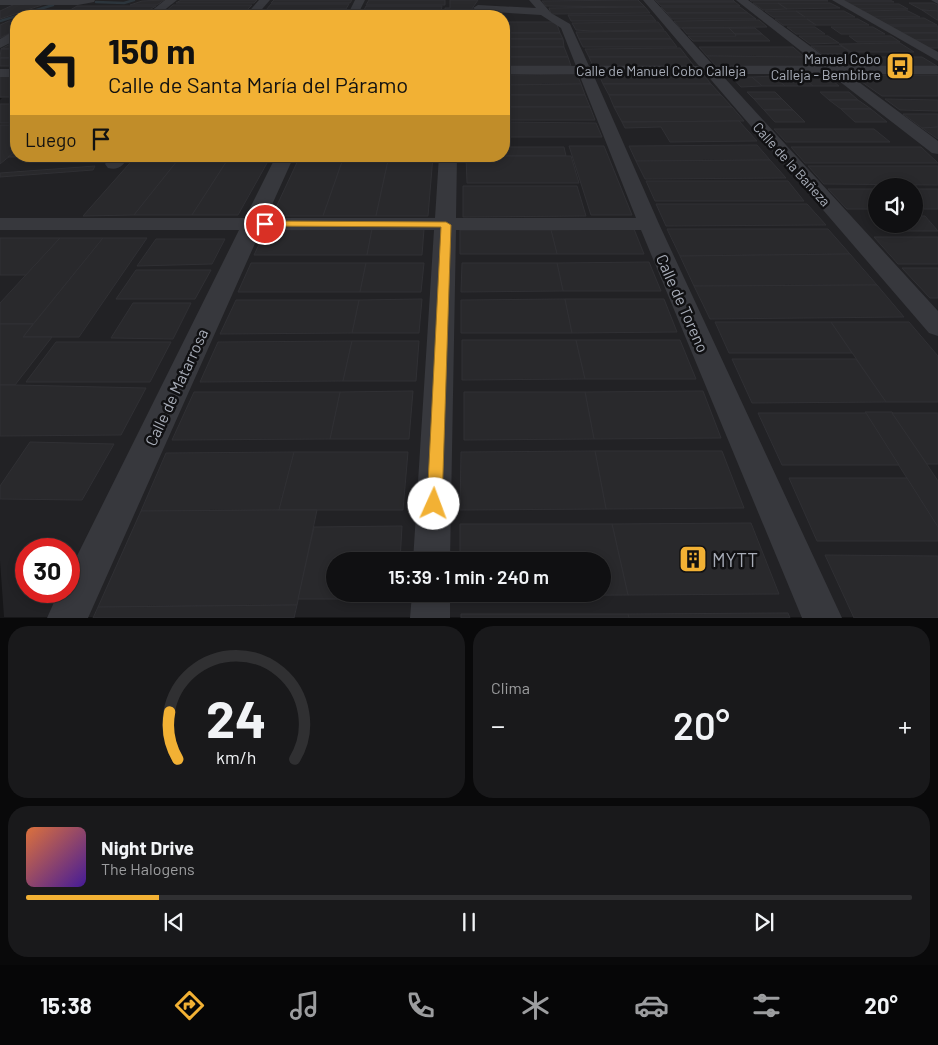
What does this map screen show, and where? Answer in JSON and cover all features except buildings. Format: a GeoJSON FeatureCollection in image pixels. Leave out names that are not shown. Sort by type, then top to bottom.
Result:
{"type":"FeatureCollection","features":[{"type":"Feature","properties":{"kind":"street"},"geometry":{"type":"LineString","coordinates":[[0,2],[78,2],[90,0]]}},
{"type":"Feature","properties":{"kind":"street"},"geometry":{"type":"LineString","coordinates":[[158,10],[172,0]]}},
{"type":"Feature","properties":{"kind":"street"},"geometry":{"type":"LineString","coordinates":[[256,10],[265,0]]}},
{"type":"Feature","properties":{"kind":"street","name":"Calle de Toreno"},"geometry":{"type":"LineString","coordinates":[[534,0],[544,12],[565,24],[572,45],[585,70],[649,224],[822,618]]}},
{"type":"Feature","properties":{"kind":"street","name":"Calle de la Bañeza"},"geometry":{"type":"LineString","coordinates":[[648,0],[708,70],[938,327]]}},
{"type":"Feature","properties":{"kind":"street"},"geometry":{"type":"LineString","coordinates":[[741,0],[938,149]]}},
{"type":"Feature","properties":{"kind":"street"},"geometry":{"type":"LineString","coordinates":[[837,0],[938,57]]}},
{"type":"Feature","properties":{"kind":"street"},"geometry":{"type":"LineString","coordinates":[[61,10],[78,2]]}},
{"type":"Feature","properties":{"kind":"street"},"geometry":{"type":"LineString","coordinates":[[478,8],[544,12]]}},
{"type":"Feature","properties":{"kind":"street","name":"Calle de Manuel Cobo Calleja"},"geometry":{"type":"LineString","coordinates":[[510,70],[938,70]]}},
{"type":"Feature","properties":{"kind":"street","name":"Calle de Matarrosa"},"geometry":{"type":"LineString","coordinates":[[67,618],[282,162]]}},
{"type":"Feature","properties":{"kind":"street"},"geometry":{"type":"LineString","coordinates":[[432,552],[448,162]]}},
{"type":"Feature","properties":{"kind":"street"},"geometry":{"type":"LineString","coordinates":[[0,224],[649,224]]}},
{"type":"Feature","properties":{"kind":"street"},"geometry":{"type":"LineString","coordinates":[[430,618],[431,602]]}},
{"type":"Feature","properties":{"kind":"shaded area"},"geometry":{"type":"Polygon","coordinates":[[[0,0],[938,0],[938,617],[4,617],[0,561],[0,100],[2,98],[0,98],[0,0]]]}},
{"type":"Feature","properties":{"kind":"waterway"},"geometry":{"type":"LineString","coordinates":[[96,2],[124,3],[134,0]]}},
{"type":"Feature","properties":{"kind":"waterway"},"geometry":{"type":"LineString","coordinates":[[36,10],[53,5]]}},
{"type":"Feature","properties":{"kind":"waterway"},"geometry":{"type":"LineString","coordinates":[[0,21],[10,18]]}},
{"type":"Feature","properties":{"kind":"place","name":"Manuel Cobo Calleja - Bembibre"},"geometry":{"type":"Point","coordinates":[900,66]}},
{"type":"Feature","properties":{"kind":"place","name":"MYTT"},"geometry":{"type":"Point","coordinates":[693,559]}},
{"type":"Feature","properties":{"kind":"route"},"geometry":{"type":"LineString","coordinates":[[265,224],[446,225],[434,504]]}}]}
